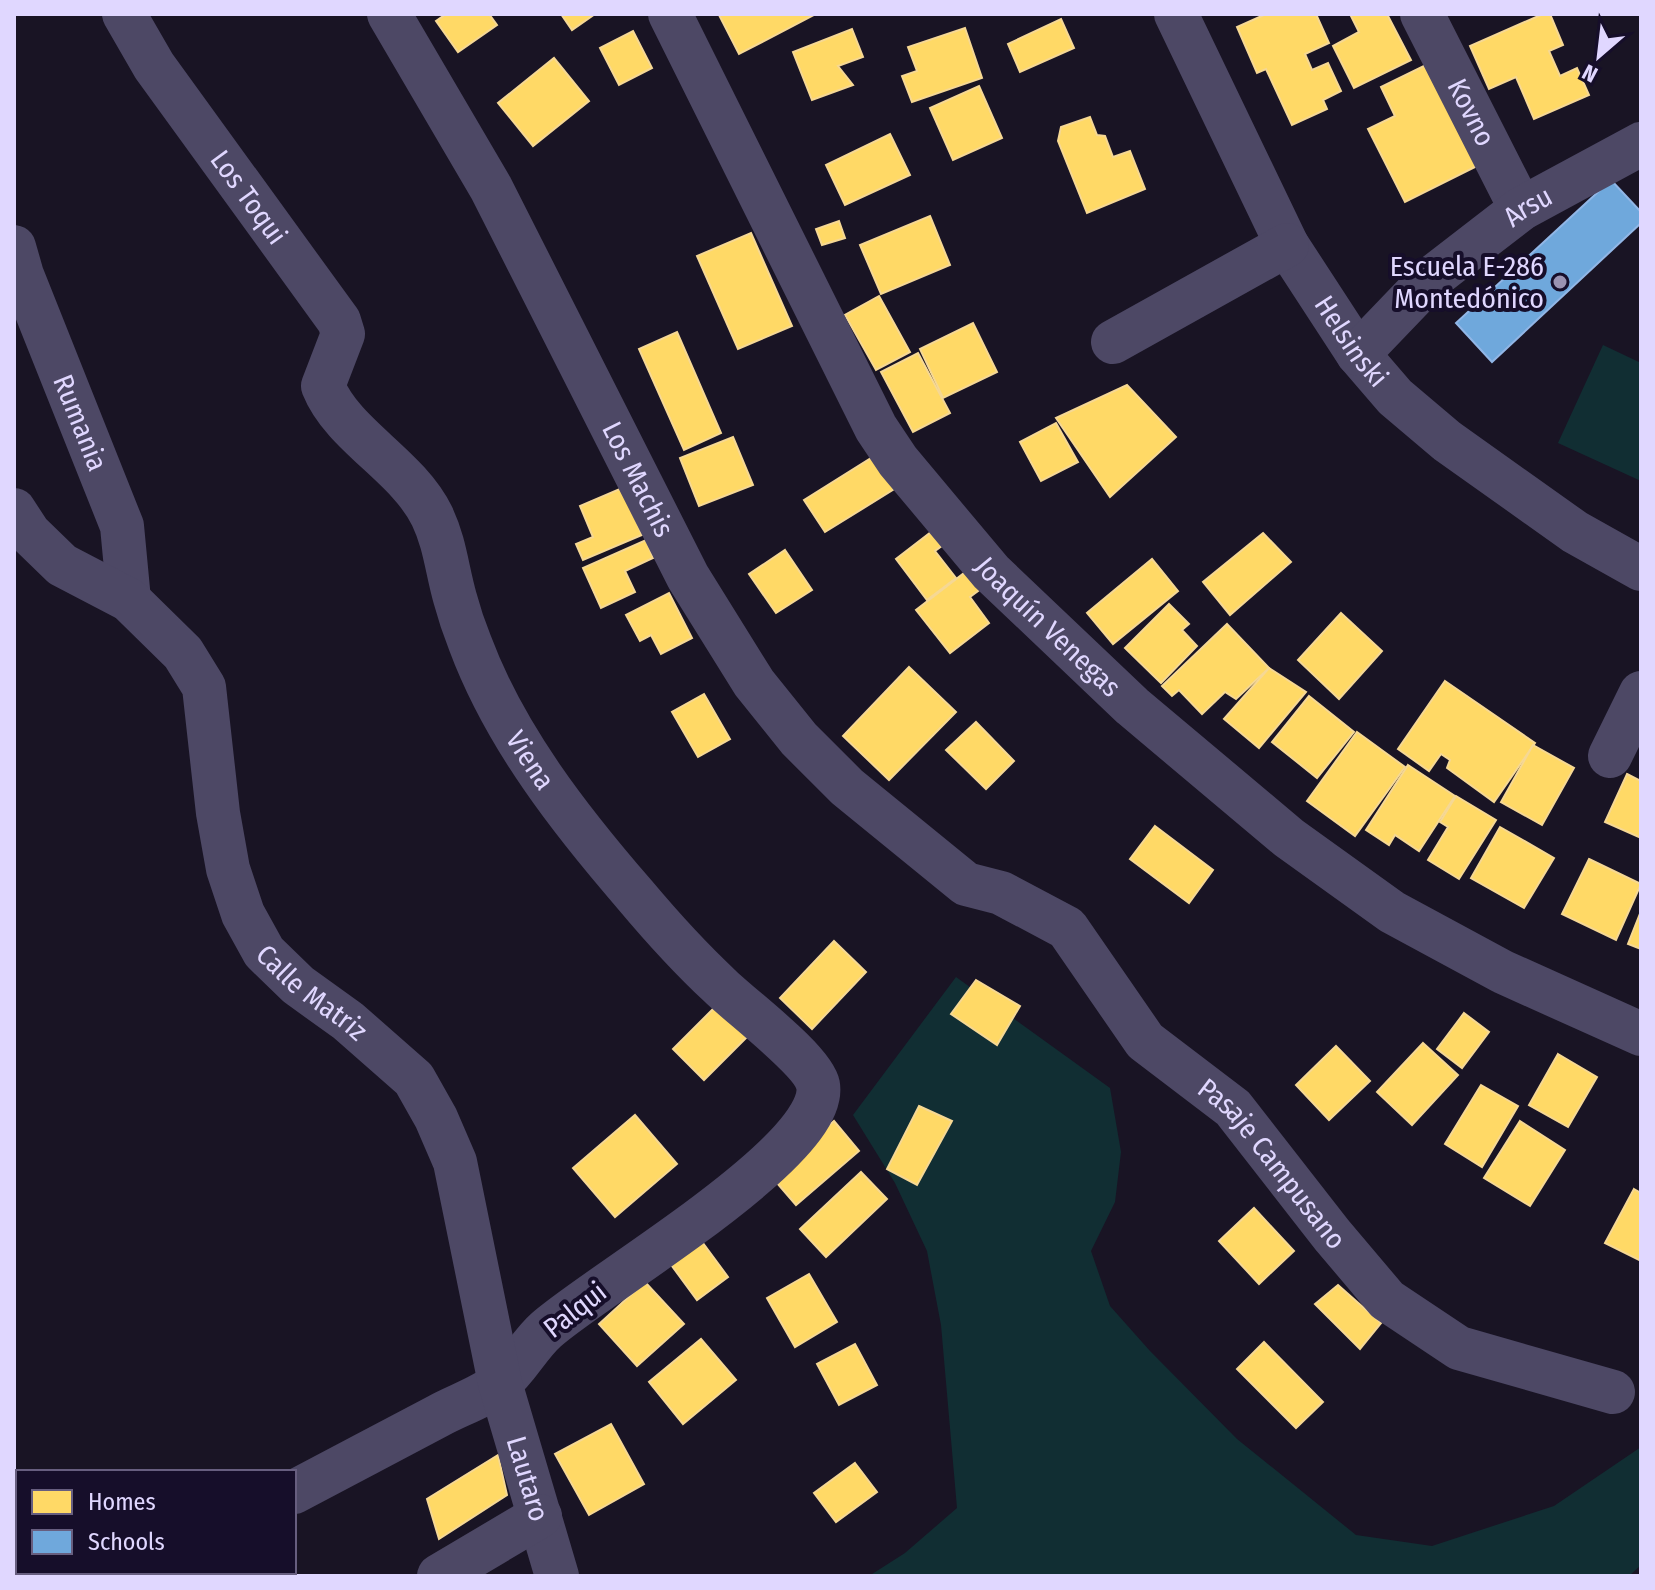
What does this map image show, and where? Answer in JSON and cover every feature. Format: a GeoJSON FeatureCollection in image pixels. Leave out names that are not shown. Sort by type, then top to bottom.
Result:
{"type":"FeatureCollection","features":[{"type":"Feature","properties":{"kind":"street","name":"Los Toqui"},"geometry":{"type":"LineString","coordinates":[[124,14],[154,66],[339,321],[343,334],[323,386]]}},
{"type":"Feature","properties":{"kind":"street","name":"Los Machis"},"geometry":{"type":"LineString","coordinates":[[389,14],[491,188],[688,577],[754,683],[799,739],[847,787],[966,884]]}},
{"type":"Feature","properties":{"kind":"street","name":"Joaquín Venegas"},"geometry":{"type":"LineString","coordinates":[[670,14],[876,428],[898,461],[991,572],[1132,706],[1289,838],[1392,912],[1503,972],[1641,1034]]}},
{"type":"Feature","properties":{"kind":"street","name":"Helsinski"},"geometry":{"type":"LineString","coordinates":[[1176,14],[1287,245],[1358,354],[1395,397],[1447,441],[1575,532],[1641,569]]}},
{"type":"Feature","properties":{"kind":"street","name":"Kovno"},"geometry":{"type":"LineString","coordinates":[[1422,14],[1521,209]]}},
{"type":"Feature","properties":{"kind":"street","name":"Arsu"},"geometry":{"type":"LineString","coordinates":[[1358,354],[1429,280],[1521,209],[1641,144]]}},
{"type":"Feature","properties":{"kind":"street"},"geometry":{"type":"LineString","coordinates":[[1113,342],[1287,245]]}},
{"type":"Feature","properties":{"kind":"street","name":"Rumania"},"geometry":{"type":"LineString","coordinates":[[14,247],[22,275],[122,526],[129,600]]}},
{"type":"Feature","properties":{"kind":"street","name":"Viena"},"geometry":{"type":"LineString","coordinates":[[323,386],[338,413],[406,478],[431,514],[446,552],[454,597],[470,645],[497,705],[547,785],[635,895],[720,987],[808,1067],[818,1085]]}},
{"type":"Feature","properties":{"kind":"street"},"geometry":{"type":"LineString","coordinates":[[14,510],[29,533],[62,565],[129,600]]}},
{"type":"Feature","properties":{"kind":"street","name":"Calle Matriz"},"geometry":{"type":"LineString","coordinates":[[129,600],[183,653],[204,687],[218,813],[228,869],[243,914],[264,952],[298,985],[386,1052],[414,1079],[436,1118],[455,1162],[500,1383]]}},
{"type":"Feature","properties":{"kind":"street"},"geometry":{"type":"LineString","coordinates":[[1610,756],[1641,693]]}},
{"type":"Feature","properties":{"kind":"street","name":"Pasaje Campusano"},"geometry":{"type":"LineString","coordinates":[[966,884],[1001,893],[1067,928],[1145,1041],[1233,1108],[1387,1300],[1459,1348],[1613,1392]]}},
{"type":"Feature","properties":{"kind":"street","name":"Palqui"},"geometry":{"type":"LineString","coordinates":[[296,1491],[500,1383],[545,1330],[730,1196],[790,1143],[809,1116],[816,1101],[818,1085]]}},
{"type":"Feature","properties":{"kind":"street","name":"Lautaro"},"geometry":{"type":"LineString","coordinates":[[500,1383],[557,1576]]}},
{"type":"Feature","properties":{"kind":"street"},"geometry":{"type":"LineString","coordinates":[[439,1576],[540,1516]]}},
{"type":"Feature","properties":{"kind":"green space"},"geometry":{"type":"Polygon","coordinates":[[[1603,345],[1641,363],[1641,481],[1558,443],[1603,345]]]}},
{"type":"Feature","properties":{"kind":"green space"},"geometry":{"type":"Polygon","coordinates":[[[956,977],[1110,1088],[1121,1152],[1115,1202],[1091,1251],[1110,1306],[1237,1439],[1356,1535],[1432,1546],[1554,1506],[1641,1447],[1641,1565],[1629,1576],[869,1576],[905,1553],[957,1508],[941,1325],[927,1251],[895,1183],[853,1115],[956,977]]]}},
{"type":"Feature","properties":{"kind":"building: Homes"},"geometry":{"type":"Polygon","coordinates":[[[446,14],[489,14],[497,25],[458,52],[436,21],[446,14]]]}},
{"type":"Feature","properties":{"kind":"building: Homes"},"geometry":{"type":"Polygon","coordinates":[[[561,14],[595,14],[572,30],[561,14]]]}},
{"type":"Feature","properties":{"kind":"building: Homes"},"geometry":{"type":"Polygon","coordinates":[[[721,14],[814,14],[814,15],[739,54],[721,14]]]}},
{"type":"Feature","properties":{"kind":"building: Homes"},"geometry":{"type":"Polygon","coordinates":[[[1266,14],[1316,14],[1329,43],[1305,54],[1312,70],[1328,63],[1341,91],[1323,100],[1327,109],[1292,125],[1266,69],[1257,73],[1237,27],[1266,14]]]}},
{"type":"Feature","properties":{"kind":"building: Homes"},"geometry":{"type":"Polygon","coordinates":[[[1350,14],[1387,14],[1411,60],[1354,88],[1333,46],[1359,32],[1350,14]]]}},
{"type":"Feature","properties":{"kind":"building: Homes"},"geometry":{"type":"Polygon","coordinates":[[[1543,14],[1550,14],[1563,45],[1549,51],[1560,76],[1577,68],[1589,95],[1534,119],[1516,77],[1489,89],[1470,46],[1543,14]]]}},
{"type":"Feature","properties":{"kind":"building: Homes"},"geometry":{"type":"Polygon","coordinates":[[[1061,19],[1074,48],[1020,72],[1008,44],[1061,19]]]}},
{"type":"Feature","properties":{"kind":"building: Homes"},"geometry":{"type":"Polygon","coordinates":[[[965,28],[982,78],[912,102],[902,76],[917,71],[908,47],[965,28]]]}},
{"type":"Feature","properties":{"kind":"building: Homes"},"geometry":{"type":"Polygon","coordinates":[[[852,29],[863,57],[838,66],[853,85],[812,100],[793,52],[852,29]]]}},
{"type":"Feature","properties":{"kind":"building: Homes"},"geometry":{"type":"Polygon","coordinates":[[[633,31],[652,68],[619,85],[600,48],[633,31]]]}},
{"type":"Feature","properties":{"kind":"building: Homes"},"geometry":{"type":"Polygon","coordinates":[[[554,58],[589,101],[533,146],[498,103],[554,58]]]}},
{"type":"Feature","properties":{"kind":"building: Homes"},"geometry":{"type":"Polygon","coordinates":[[[1440,58],[1491,159],[1405,202],[1368,129],[1395,116],[1381,87],[1440,58]]]}},
{"type":"Feature","properties":{"kind":"building: Homes"},"geometry":{"type":"Polygon","coordinates":[[[979,86],[1002,138],[953,160],[930,108],[979,86]]]}},
{"type":"Feature","properties":{"kind":"building: Homes"},"geometry":{"type":"Polygon","coordinates":[[[1090,117],[1097,135],[1105,136],[1113,157],[1130,151],[1145,189],[1087,213],[1058,141],[1061,127],[1090,117]]]}},
{"type":"Feature","properties":{"kind":"building: Homes"},"geometry":{"type":"Polygon","coordinates":[[[890,134],[910,175],[845,205],[826,165],[890,134]]]}},
{"type":"Feature","properties":{"kind":"building: Homes"},"geometry":{"type":"Polygon","coordinates":[[[930,216],[950,265],[881,294],[860,245],[930,216]]]}},
{"type":"Feature","properties":{"kind":"building: Homes"},"geometry":{"type":"Polygon","coordinates":[[[839,221],[845,238],[822,245],[816,229],[839,221]]]}},
{"type":"Feature","properties":{"kind":"building: Homes"},"geometry":{"type":"Polygon","coordinates":[[[751,233],[792,326],[738,349],[697,256],[751,233]]]}},
{"type":"Feature","properties":{"kind":"building: Homes"},"geometry":{"type":"Polygon","coordinates":[[[879,296],[910,352],[876,370],[845,315],[879,296]]]}},
{"type":"Feature","properties":{"kind":"building: Homes"},"geometry":{"type":"Polygon","coordinates":[[[973,323],[997,372],[943,398],[920,349],[973,323]]]}},
{"type":"Feature","properties":{"kind":"building: Homes"},"geometry":{"type":"Polygon","coordinates":[[[677,332],[721,433],[684,450],[639,349],[677,332]]]}},
{"type":"Feature","properties":{"kind":"building: Homes"},"geometry":{"type":"Polygon","coordinates":[[[918,353],[950,413],[913,432],[881,372],[918,353]]]}},
{"type":"Feature","properties":{"kind":"building: Homes"},"geometry":{"type":"Polygon","coordinates":[[[1127,385],[1176,437],[1110,497],[1056,418],[1127,385]]]}},
{"type":"Feature","properties":{"kind":"building: Homes"},"geometry":{"type":"Polygon","coordinates":[[[1056,423],[1078,462],[1041,481],[1020,442],[1056,423]]]}},
{"type":"Feature","properties":{"kind":"building: Homes"},"geometry":{"type":"Polygon","coordinates":[[[733,437],[753,485],[699,506],[680,458],[733,437]]]}},
{"type":"Feature","properties":{"kind":"building: Homes"},"geometry":{"type":"Polygon","coordinates":[[[876,455],[896,488],[825,532],[804,500],[876,455]]]}},
{"type":"Feature","properties":{"kind":"building: Homes"},"geometry":{"type":"Polygon","coordinates":[[[622,488],[642,535],[583,560],[576,544],[593,537],[580,506],[622,488]]]}},
{"type":"Feature","properties":{"kind":"building: Homes"},"geometry":{"type":"Polygon","coordinates":[[[935,529],[946,543],[935,551],[956,578],[927,600],[896,559],[935,529]]]}},
{"type":"Feature","properties":{"kind":"building: Homes"},"geometry":{"type":"Polygon","coordinates":[[[1263,533],[1291,562],[1230,615],[1203,582],[1263,533]]]}},
{"type":"Feature","properties":{"kind":"building: Homes"},"geometry":{"type":"Polygon","coordinates":[[[646,540],[653,558],[625,571],[635,592],[601,608],[583,568],[646,540]]]}},
{"type":"Feature","properties":{"kind":"building: Homes"},"geometry":{"type":"Polygon","coordinates":[[[785,550],[812,590],[776,613],[749,574],[785,550]]]}},
{"type":"Feature","properties":{"kind":"building: Homes"},"geometry":{"type":"Polygon","coordinates":[[[1152,559],[1178,591],[1113,644],[1087,613],[1152,559]]]}},
{"type":"Feature","properties":{"kind":"building: Homes"},"geometry":{"type":"Polygon","coordinates":[[[968,570],[982,588],[970,597],[989,623],[950,653],[916,610],[968,570]]]}},
{"type":"Feature","properties":{"kind":"building: Homes"},"geometry":{"type":"Polygon","coordinates":[[[669,593],[692,638],[661,654],[651,635],[640,641],[626,615],[669,593]]]}},
{"type":"Feature","properties":{"kind":"building: Homes"},"geometry":{"type":"Polygon","coordinates":[[[1169,604],[1189,624],[1182,630],[1197,646],[1161,683],[1125,648],[1169,604]]]}},
{"type":"Feature","properties":{"kind":"building: Homes"},"geometry":{"type":"Polygon","coordinates":[[[1341,613],[1382,651],[1339,699],[1298,660],[1341,613]]]}},
{"type":"Feature","properties":{"kind":"building: Homes"},"geometry":{"type":"Polygon","coordinates":[[[1227,624],[1269,668],[1236,699],[1225,692],[1202,714],[1179,690],[1172,696],[1162,686],[1227,624]]]}},
{"type":"Feature","properties":{"kind":"building: Homes"},"geometry":{"type":"Polygon","coordinates":[[[909,667],[956,712],[889,780],[843,736],[909,667]]]}},
{"type":"Feature","properties":{"kind":"building: Homes"},"geometry":{"type":"Polygon","coordinates":[[[1269,668],[1306,692],[1259,748],[1224,719],[1269,668]]]}},
{"type":"Feature","properties":{"kind":"building: Homes"},"geometry":{"type":"Polygon","coordinates":[[[1445,681],[1535,743],[1494,802],[1447,768],[1450,760],[1441,754],[1429,771],[1398,749],[1445,681]]]}},
{"type":"Feature","properties":{"kind":"building: Homes"},"geometry":{"type":"Polygon","coordinates":[[[704,694],[730,739],[698,757],[672,712],[704,694]]]}},
{"type":"Feature","properties":{"kind":"building: Homes"},"geometry":{"type":"Polygon","coordinates":[[[1309,696],[1354,732],[1317,778],[1272,742],[1309,696]]]}},
{"type":"Feature","properties":{"kind":"building: Homes"},"geometry":{"type":"Polygon","coordinates":[[[976,722],[1014,761],[986,789],[946,750],[976,722]]]}},
{"type":"Feature","properties":{"kind":"building: Homes"},"geometry":{"type":"Polygon","coordinates":[[[1357,732],[1405,767],[1355,836],[1307,801],[1357,732]]]}},
{"type":"Feature","properties":{"kind":"building: Homes"},"geometry":{"type":"Polygon","coordinates":[[[1533,745],[1574,768],[1542,825],[1501,802],[1533,745]]]}},
{"type":"Feature","properties":{"kind":"building: Homes"},"geometry":{"type":"Polygon","coordinates":[[[1408,765],[1455,796],[1419,851],[1395,835],[1389,845],[1366,830],[1408,765]]]}},
{"type":"Feature","properties":{"kind":"building: Homes"},"geometry":{"type":"Polygon","coordinates":[[[1627,774],[1641,781],[1641,838],[1605,822],[1627,774]]]}},
{"type":"Feature","properties":{"kind":"building: Homes"},"geometry":{"type":"Polygon","coordinates":[[[1456,796],[1496,820],[1459,879],[1428,860],[1448,827],[1440,822],[1456,796]]]}},
{"type":"Feature","properties":{"kind":"building: Homes"},"geometry":{"type":"Polygon","coordinates":[[[1155,826],[1213,870],[1189,903],[1130,859],[1155,826]]]}},
{"type":"Feature","properties":{"kind":"building: Homes"},"geometry":{"type":"Polygon","coordinates":[[[1500,827],[1554,858],[1524,908],[1471,878],[1500,827]]]}},
{"type":"Feature","properties":{"kind":"building: Homes"},"geometry":{"type":"Polygon","coordinates":[[[1589,859],[1641,884],[1616,940],[1562,914],[1589,859]]]}},
{"type":"Feature","properties":{"kind":"building: Homes"},"geometry":{"type":"Polygon","coordinates":[[[1641,911],[1641,949],[1628,944],[1641,911]]]}},
{"type":"Feature","properties":{"kind":"building: Homes"},"geometry":{"type":"Polygon","coordinates":[[[834,941],[866,972],[812,1029],[780,998],[834,941]]]}},
{"type":"Feature","properties":{"kind":"building: Homes"},"geometry":{"type":"Polygon","coordinates":[[[976,980],[1020,1006],[997,1045],[951,1014],[976,980]]]}},
{"type":"Feature","properties":{"kind":"building: Homes"},"geometry":{"type":"Polygon","coordinates":[[[717,1005],[748,1036],[704,1080],[673,1049],[717,1005]]]}},
{"type":"Feature","properties":{"kind":"building: Homes"},"geometry":{"type":"Polygon","coordinates":[[[1464,1013],[1489,1032],[1462,1068],[1437,1049],[1464,1013]]]}},
{"type":"Feature","properties":{"kind":"building: Homes"},"geometry":{"type":"Polygon","coordinates":[[[1423,1043],[1458,1075],[1412,1125],[1377,1092],[1423,1043]]]}},
{"type":"Feature","properties":{"kind":"building: Homes"},"geometry":{"type":"Polygon","coordinates":[[[1336,1046],[1370,1081],[1329,1120],[1296,1085],[1336,1046]]]}},
{"type":"Feature","properties":{"kind":"building: Homes"},"geometry":{"type":"Polygon","coordinates":[[[1558,1054],[1597,1077],[1568,1127],[1529,1105],[1558,1054]]]}},
{"type":"Feature","properties":{"kind":"building: Homes"},"geometry":{"type":"Polygon","coordinates":[[[1481,1085],[1518,1106],[1482,1167],[1445,1144],[1481,1085]]]}},
{"type":"Feature","properties":{"kind":"building: Homes"},"geometry":{"type":"Polygon","coordinates":[[[919,1106],[952,1121],[917,1185],[887,1169],[919,1106]]]}},
{"type":"Feature","properties":{"kind":"building: Homes"},"geometry":{"type":"Polygon","coordinates":[[[635,1115],[677,1164],[615,1217],[573,1168],[635,1115]]]}},
{"type":"Feature","properties":{"kind":"building: Homes"},"geometry":{"type":"Polygon","coordinates":[[[834,1121],[859,1151],[796,1205],[771,1176],[834,1121]]]}},
{"type":"Feature","properties":{"kind":"building: Homes"},"geometry":{"type":"Polygon","coordinates":[[[1520,1121],[1565,1150],[1530,1206],[1484,1178],[1520,1121]]]}},
{"type":"Feature","properties":{"kind":"building: Homes"},"geometry":{"type":"Polygon","coordinates":[[[861,1172],[887,1199],[826,1257],[800,1229],[861,1172]]]}},
{"type":"Feature","properties":{"kind":"building: Homes"},"geometry":{"type":"Polygon","coordinates":[[[1634,1189],[1641,1193],[1641,1261],[1605,1243],[1634,1189]]]}},
{"type":"Feature","properties":{"kind":"building: Homes"},"geometry":{"type":"Polygon","coordinates":[[[1254,1208],[1294,1251],[1259,1284],[1219,1241],[1254,1208]]]}},
{"type":"Feature","properties":{"kind":"building: Homes"},"geometry":{"type":"Polygon","coordinates":[[[700,1239],[728,1277],[697,1300],[669,1262],[700,1239]]]}},
{"type":"Feature","properties":{"kind":"building: Homes"},"geometry":{"type":"Polygon","coordinates":[[[809,1274],[837,1322],[795,1347],[767,1298],[809,1274]]]}},
{"type":"Feature","properties":{"kind":"building: Homes"},"geometry":{"type":"Polygon","coordinates":[[[645,1282],[684,1324],[637,1366],[599,1324],[645,1282]]]}},
{"type":"Feature","properties":{"kind":"building: Homes"},"geometry":{"type":"Polygon","coordinates":[[[1338,1285],[1381,1323],[1360,1349],[1315,1304],[1338,1285]]]}},
{"type":"Feature","properties":{"kind":"building: Homes"},"geometry":{"type":"Polygon","coordinates":[[[701,1339],[736,1380],[683,1424],[649,1382],[701,1339]]]}},
{"type":"Feature","properties":{"kind":"building: Homes"},"geometry":{"type":"Polygon","coordinates":[[[1264,1342],[1323,1402],[1296,1428],[1237,1369],[1264,1342]]]}},
{"type":"Feature","properties":{"kind":"building: Homes"},"geometry":{"type":"Polygon","coordinates":[[[855,1344],[877,1385],[839,1405],[817,1364],[855,1344]]]}},
{"type":"Feature","properties":{"kind":"building: Homes"},"geometry":{"type":"Polygon","coordinates":[[[611,1424],[644,1484],[589,1515],[555,1454],[611,1424]]]}},
{"type":"Feature","properties":{"kind":"building: Homes"},"geometry":{"type":"Polygon","coordinates":[[[498,1455],[507,1495],[439,1539],[427,1499],[498,1455]]]}},
{"type":"Feature","properties":{"kind":"building: Homes"},"geometry":{"type":"Polygon","coordinates":[[[855,1463],[877,1492],[836,1522],[814,1493],[855,1463]]]}},
{"type":"Feature","properties":{"kind":"building: Schools"},"geometry":{"type":"Polygon","coordinates":[[[1611,180],[1641,212],[1641,223],[1492,362],[1456,323],[1611,180]]]}},
{"type":"Feature","properties":{"kind":"place","name":"Escuela E-286 Montedónico"},"geometry":{"type":"Point","coordinates":[1560,282]}}]}
